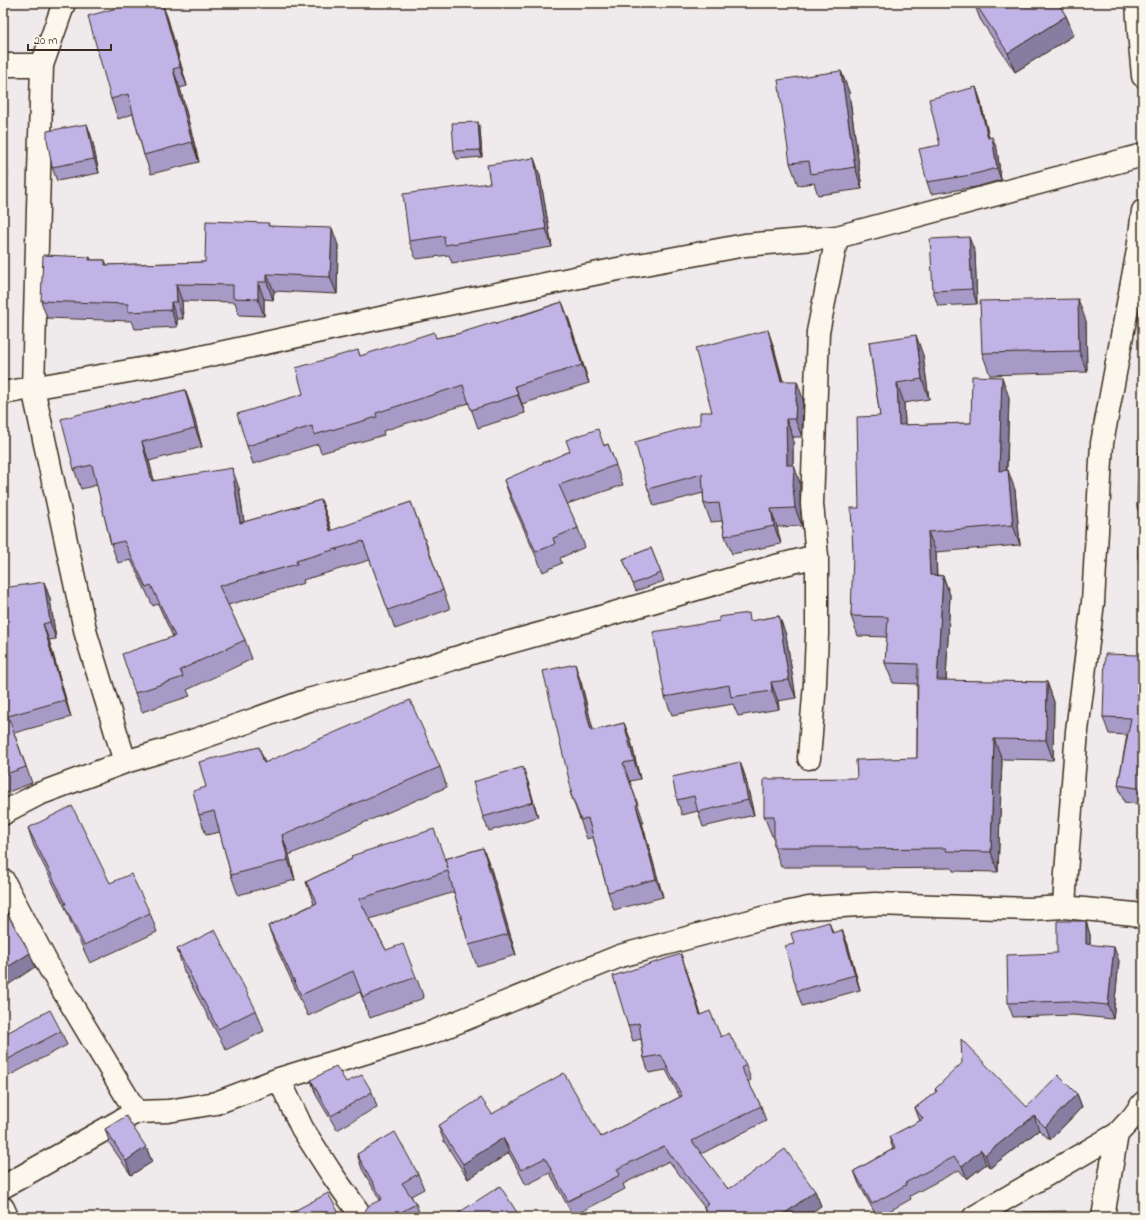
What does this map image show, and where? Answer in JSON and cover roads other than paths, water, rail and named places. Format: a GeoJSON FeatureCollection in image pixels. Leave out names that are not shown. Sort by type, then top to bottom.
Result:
{"type":"FeatureCollection","features":[{"type":"Feature","properties":{"kind":"street"},"geometry":{"type":"LineString","coordinates":[[64,3],[42,65],[33,388],[86,634],[125,762]]}},
{"type":"Feature","properties":{"kind":"street"},"geometry":{"type":"LineString","coordinates":[[1137,3],[1143,76]]}},
{"type":"Feature","properties":{"kind":"street"},"geometry":{"type":"LineString","coordinates":[[3,65],[42,65]]}},
{"type":"Feature","properties":{"kind":"street"},"geometry":{"type":"LineString","coordinates":[[3,393],[169,364],[399,314],[745,245],[837,237],[1143,155]]}},
{"type":"Feature","properties":{"kind":"street"},"geometry":{"type":"LineString","coordinates":[[1064,907],[1077,731],[1093,602],[1102,443],[1138,250],[1143,211]]}},
{"type":"Feature","properties":{"kind":"street"},"geometry":{"type":"LineString","coordinates":[[809,758],[818,634],[817,556],[812,504],[818,332],[837,237]]}},
{"type":"Feature","properties":{"kind":"street"},"geometry":{"type":"LineString","coordinates":[[3,814],[39,794],[125,762],[169,749],[308,700],[388,679],[478,651],[597,618],[772,566],[817,556]]}},
{"type":"Feature","properties":{"kind":"street"},"geometry":{"type":"LineString","coordinates":[[3,880],[49,968],[136,1112]]}},
{"type":"Feature","properties":{"kind":"street"},"geometry":{"type":"LineString","coordinates":[[3,1187],[136,1112],[168,1111],[216,1103],[279,1079],[433,1032],[620,956],[762,918],[809,908],[875,904],[1030,909],[1064,907],[1134,914],[1143,918]]}},
{"type":"Feature","properties":{"kind":"street"},"geometry":{"type":"LineString","coordinates":[[279,1079],[302,1128],[362,1217]]}},
{"type":"Feature","properties":{"kind":"street"},"geometry":{"type":"LineString","coordinates":[[974,1217],[1118,1134],[1133,1118],[1143,1103]]}},
{"type":"Feature","properties":{"kind":"street"},"geometry":{"type":"LineString","coordinates":[[1103,1217],[1118,1134]]}},
{"type":"Feature","properties":{"kind":"street"},"geometry":{"type":"LineString","coordinates":[[3,1208],[7,1217]]}}]}
